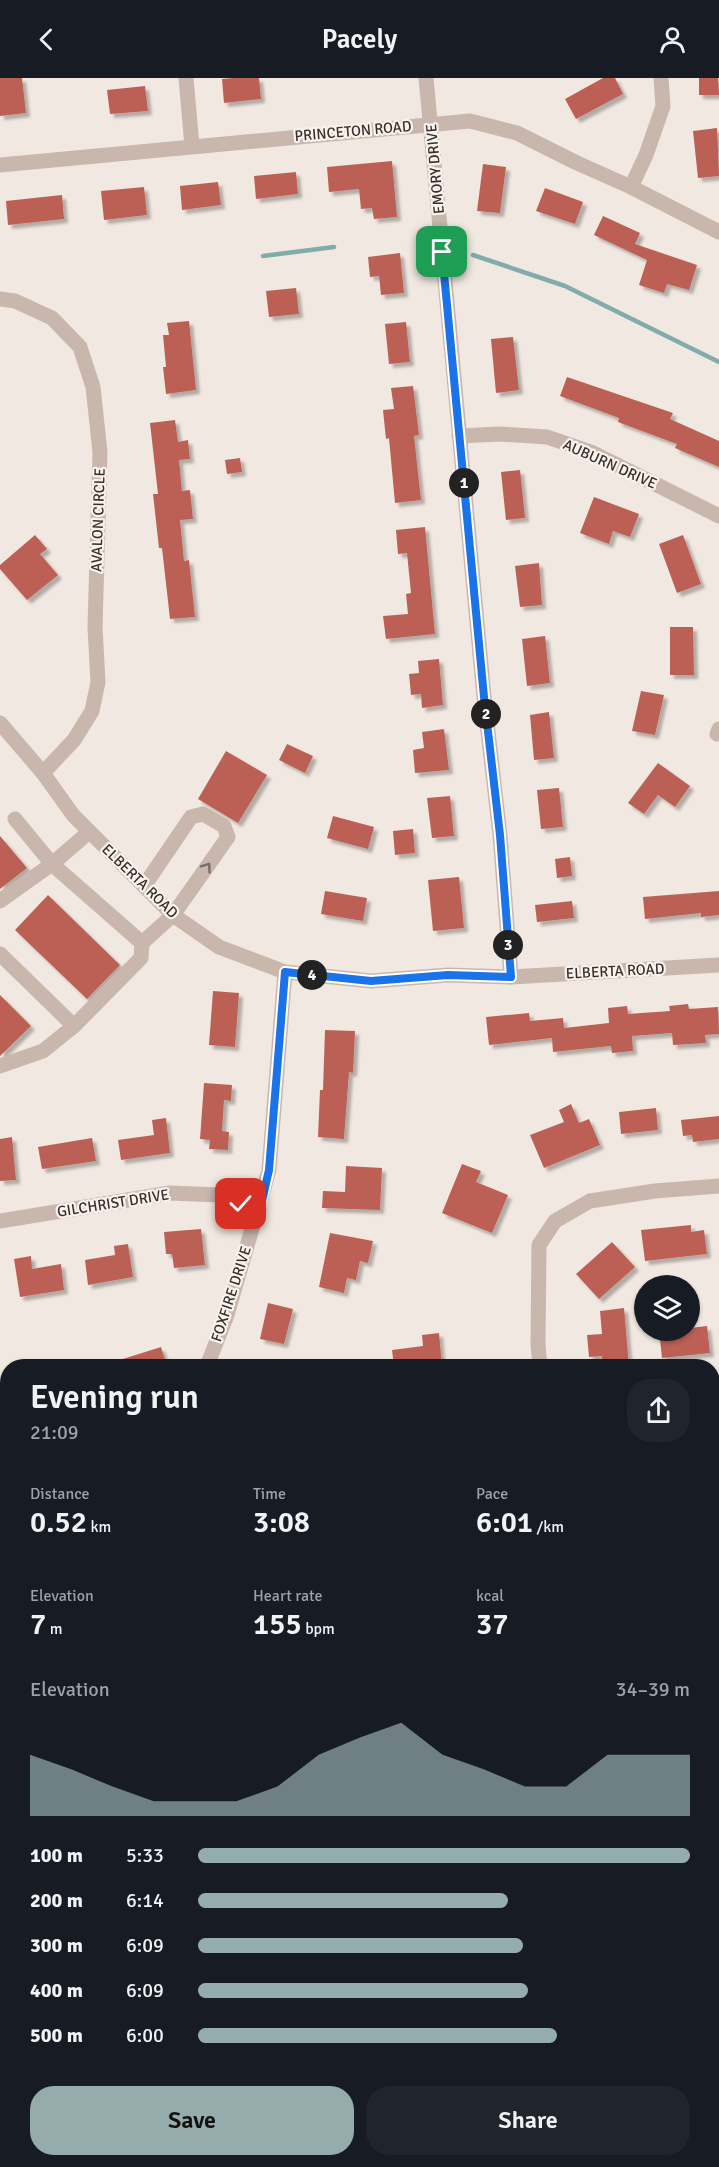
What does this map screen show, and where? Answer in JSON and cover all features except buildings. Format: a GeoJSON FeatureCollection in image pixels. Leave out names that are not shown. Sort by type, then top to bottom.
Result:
{"type":"FeatureCollection","features":[{"type":"Feature","properties":{"kind":"street"},"geometry":{"type":"LineString","coordinates":[[186,78],[192,146]]}},
{"type":"Feature","properties":{"kind":"street","name":"EMORY DRIVE"},"geometry":{"type":"LineString","coordinates":[[426,78],[484,697],[500,835],[511,977]]}},
{"type":"Feature","properties":{"kind":"street"},"geometry":{"type":"LineString","coordinates":[[632,187],[663,106],[661,78]]}},
{"type":"Feature","properties":{"kind":"street","name":"PRINCETON ROAD"},"geometry":{"type":"LineString","coordinates":[[0,165],[470,121],[517,133],[632,187],[719,232]]}},
{"type":"Feature","properties":{"kind":"street","name":"AVALON CIRCLE"},"geometry":{"type":"LineString","coordinates":[[0,299],[15,301],[52,318],[80,347],[93,387],[100,452],[95,627],[98,682],[92,711],[74,740],[43,773]]}},
{"type":"Feature","properties":{"kind":"street","name":"AUBURN DRIVE"},"geometry":{"type":"LineString","coordinates":[[459,436],[499,434],[548,437],[591,452],[719,516]]}},
{"type":"Feature","properties":{"kind":"street","name":"ELBERTA ROAD"},"geometry":{"type":"LineString","coordinates":[[0,723],[43,773],[73,815],[173,915],[219,946],[285,972],[371,981],[448,975],[511,977],[719,965]]}},
{"type":"Feature","properties":{"kind":"street"},"geometry":{"type":"LineString","coordinates":[[0,1066],[43,1051],[74,1026],[141,958],[142,943],[173,915],[228,837],[224,826],[203,814],[191,817],[144,886]]}},
{"type":"Feature","properties":{"kind":"street"},"geometry":{"type":"LineString","coordinates":[[15,819],[52,864],[142,943]]}},
{"type":"Feature","properties":{"kind":"street"},"geometry":{"type":"LineString","coordinates":[[0,901],[52,864],[89,832]]}},
{"type":"Feature","properties":{"kind":"street"},"geometry":{"type":"LineString","coordinates":[[0,954],[74,1026]]}},
{"type":"Feature","properties":{"kind":"street","name":"FOXFIRE DRIVE"},"geometry":{"type":"LineString","coordinates":[[210,1359],[227,1315],[248,1240],[260,1209],[269,1170],[285,972]]}},
{"type":"Feature","properties":{"kind":"street"},"geometry":{"type":"LineString","coordinates":[[539,1359],[539,1245],[555,1221],[590,1201],[655,1191],[719,1186]]}},
{"type":"Feature","properties":{"kind":"street","name":"GILCHRIST DRIVE"},"geometry":{"type":"LineString","coordinates":[[0,1221],[170,1193],[220,1196],[260,1209]]}},
{"type":"Feature","properties":{"kind":"waterway"},"geometry":{"type":"LineString","coordinates":[[263,256],[334,247]]}},
{"type":"Feature","properties":{"kind":"waterway"},"geometry":{"type":"LineString","coordinates":[[473,255],[565,286],[719,362]]}},
{"type":"Feature","properties":{"kind":"route"},"geometry":{"type":"LineString","coordinates":[[241,1204],[260,1209],[269,1170],[285,972],[371,981],[448,975],[511,977],[500,835],[484,697],[442,252]]}}]}
